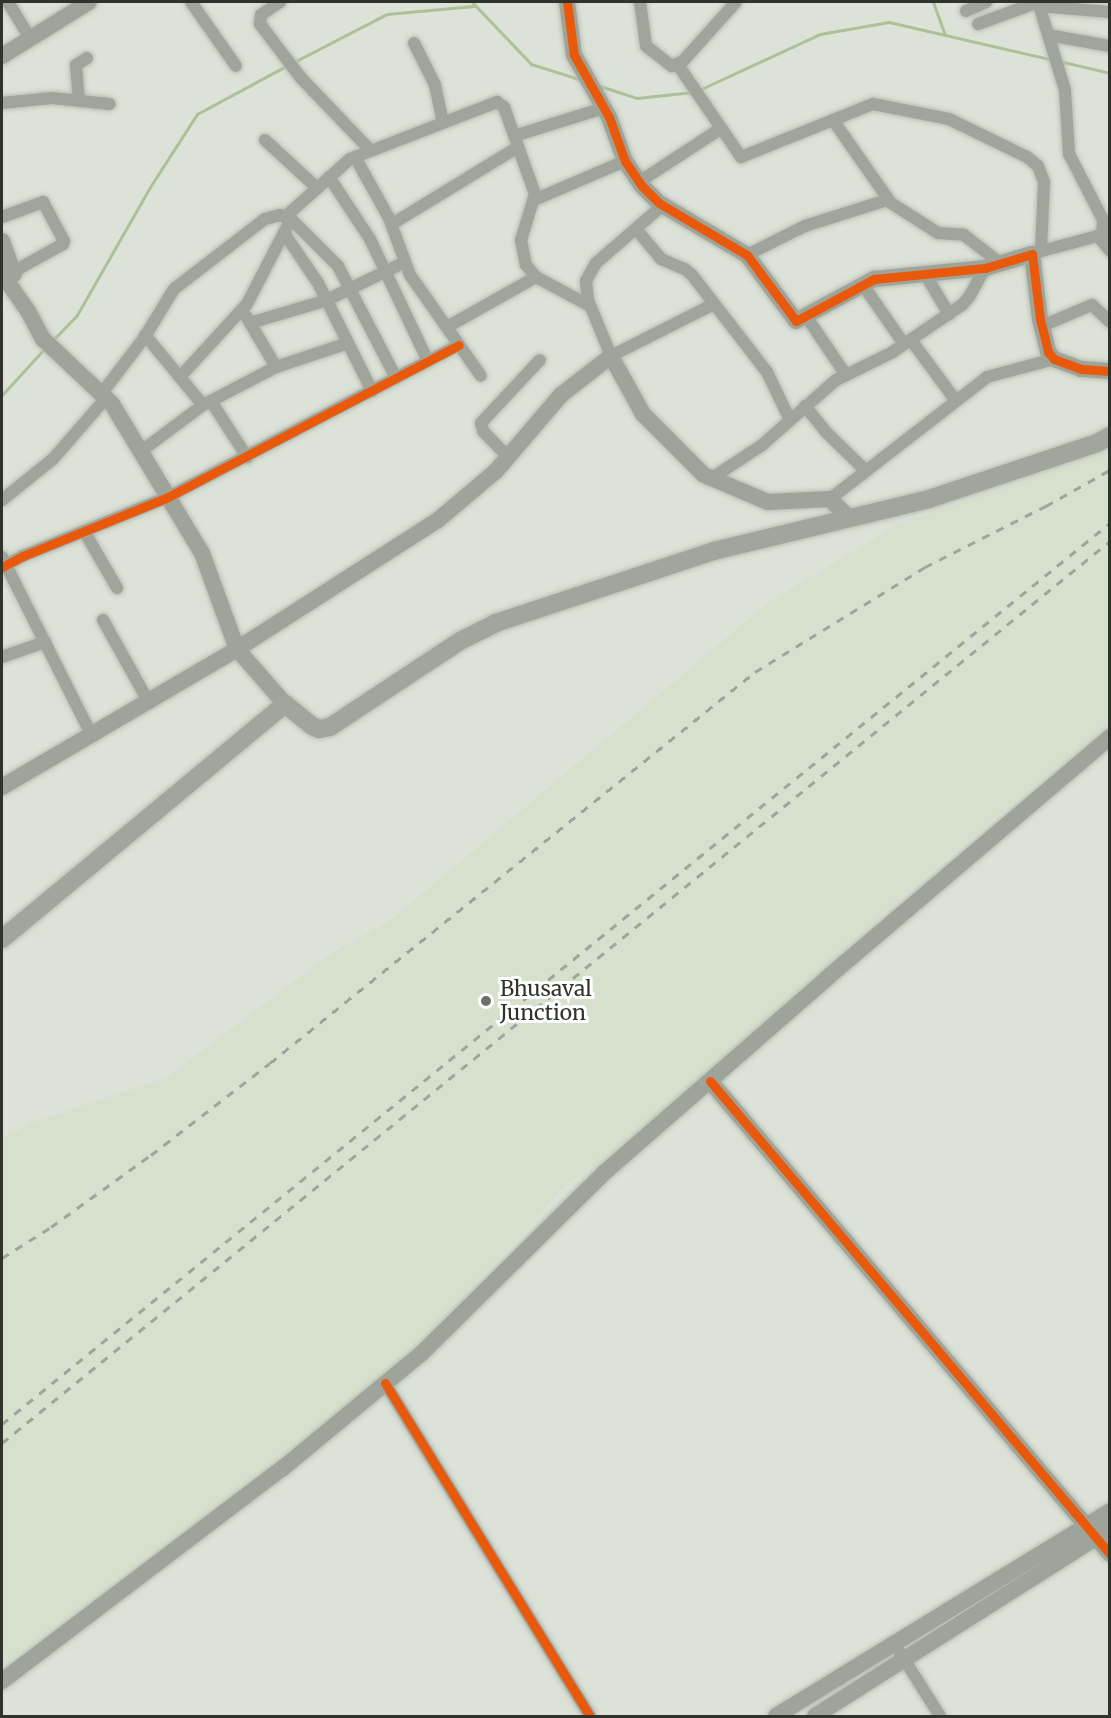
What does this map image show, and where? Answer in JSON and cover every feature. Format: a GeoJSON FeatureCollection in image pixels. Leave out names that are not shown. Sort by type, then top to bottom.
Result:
{"type":"FeatureCollection","features":[{"type":"Feature","properties":{"kind":"main road"},"geometry":{"type":"LineString","coordinates":[[2,56],[89,2]]}},
{"type":"Feature","properties":{"kind":"main road"},"geometry":{"type":"LineString","coordinates":[[567,2],[574,55],[604,108],[625,161],[639,182],[663,206],[747,255],[796,321],[874,279],[992,266],[1037,252],[1042,326],[1048,352],[1054,359],[1081,369],[1110,371]]}},
{"type":"Feature","properties":{"kind":"main road"},"geometry":{"type":"LineString","coordinates":[[4,255],[21,300],[48,345],[104,395],[202,554],[237,649],[285,704],[319,729],[330,726],[460,641],[496,623],[714,551],[929,499],[1097,443],[1110,436]]}},
{"type":"Feature","properties":{"kind":"main road"},"geometry":{"type":"LineString","coordinates":[[2,787],[237,649],[438,520],[496,471],[561,395],[611,356],[643,414],[704,475],[768,502],[830,499],[849,518]]}},
{"type":"Feature","properties":{"kind":"main road"},"geometry":{"type":"LineString","coordinates":[[2,939],[285,704]]}},
{"type":"Feature","properties":{"kind":"main road"},"geometry":{"type":"LineString","coordinates":[[2,1681],[272,1476],[422,1353],[605,1172],[1110,737]]}},
{"type":"Feature","properties":{"kind":"main road"},"geometry":{"type":"LineString","coordinates":[[710,1081],[1097,1530],[1110,1554]]}},
{"type":"Feature","properties":{"kind":"main road"},"geometry":{"type":"LineString","coordinates":[[816,1716],[904,1660],[1097,1530],[1110,1511]]}},
{"type":"Feature","properties":{"kind":"main road"},"geometry":{"type":"LineString","coordinates":[[776,1716],[795,1712],[894,1643],[1097,1530]]}},
{"type":"Feature","properties":{"kind":"street"},"geometry":{"type":"LineString","coordinates":[[8,2],[30,38]]}},
{"type":"Feature","properties":{"kind":"street"},"geometry":{"type":"LineString","coordinates":[[190,2],[236,66]]}},
{"type":"Feature","properties":{"kind":"street"},"geometry":{"type":"LineString","coordinates":[[280,2],[261,15],[259,21],[301,78],[370,150]]}},
{"type":"Feature","properties":{"kind":"street"},"geometry":{"type":"LineString","coordinates":[[640,2],[646,46],[667,65],[678,65],[736,2]]}},
{"type":"Feature","properties":{"kind":"street"},"geometry":{"type":"LineString","coordinates":[[966,11],[986,2]]}},
{"type":"Feature","properties":{"kind":"street"},"geometry":{"type":"LineString","coordinates":[[978,24],[1039,3],[1110,12]]}},
{"type":"Feature","properties":{"kind":"street"},"geometry":{"type":"LineString","coordinates":[[1039,3],[1065,90],[1069,154],[1103,220],[1102,238],[1110,251]]}},
{"type":"Feature","properties":{"kind":"street"},"geometry":{"type":"LineString","coordinates":[[1049,37],[1110,46]]}},
{"type":"Feature","properties":{"kind":"street"},"geometry":{"type":"LineString","coordinates":[[414,43],[435,85],[443,122]]}},
{"type":"Feature","properties":{"kind":"street"},"geometry":{"type":"LineString","coordinates":[[79,100],[76,65],[87,58]]}},
{"type":"Feature","properties":{"kind":"street"},"geometry":{"type":"LineString","coordinates":[[678,65],[738,155],[745,157],[867,105],[880,105],[957,122],[1027,157],[1038,166],[1044,182],[1037,252],[1092,236],[1102,238]]}},
{"type":"Feature","properties":{"kind":"street"},"geometry":{"type":"LineString","coordinates":[[2,103],[52,98],[110,104]]}},
{"type":"Feature","properties":{"kind":"street"},"geometry":{"type":"LineString","coordinates":[[180,377],[242,310],[284,233],[288,218],[329,177],[355,157],[370,150],[498,102],[504,107],[533,189],[534,200],[521,247],[526,265],[536,277],[590,306]]}},
{"type":"Feature","properties":{"kind":"street"},"geometry":{"type":"LineString","coordinates":[[392,224],[516,142],[604,108]]}},
{"type":"Feature","properties":{"kind":"street"},"geometry":{"type":"LineString","coordinates":[[712,478],[759,447],[833,382],[888,356],[949,314],[969,297],[992,266],[964,235],[938,233],[887,200],[833,120]]}},
{"type":"Feature","properties":{"kind":"street"},"geometry":{"type":"LineString","coordinates":[[639,182],[720,129]]}},
{"type":"Feature","properties":{"kind":"street"},"geometry":{"type":"LineString","coordinates":[[265,140],[317,188]]}},
{"type":"Feature","properties":{"kind":"street"},"geometry":{"type":"LineString","coordinates":[[355,157],[392,224],[410,275],[481,376]]}},
{"type":"Feature","properties":{"kind":"street"},"geometry":{"type":"LineString","coordinates":[[534,200],[625,161]]}},
{"type":"Feature","properties":{"kind":"street"},"geometry":{"type":"LineString","coordinates":[[329,177],[366,233],[428,361]]}},
{"type":"Feature","properties":{"kind":"street"},"geometry":{"type":"LineString","coordinates":[[747,255],[805,225],[887,200]]}},
{"type":"Feature","properties":{"kind":"street"},"geometry":{"type":"LineString","coordinates":[[2,217],[43,202],[64,241],[63,244],[4,255]]}},
{"type":"Feature","properties":{"kind":"street"},"geometry":{"type":"LineString","coordinates":[[663,206],[589,272],[586,292],[611,356],[714,304]]}},
{"type":"Feature","properties":{"kind":"street"},"geometry":{"type":"LineString","coordinates":[[2,500],[53,459],[104,395],[176,286],[265,219],[288,218],[330,257],[351,290],[396,378]]}},
{"type":"Feature","properties":{"kind":"street"},"geometry":{"type":"LineString","coordinates":[[636,229],[661,259],[689,272],[767,372],[790,420]]}},
{"type":"Feature","properties":{"kind":"street"},"geometry":{"type":"LineString","coordinates":[[284,233],[315,277],[372,391]]}},
{"type":"Feature","properties":{"kind":"street"},"geometry":{"type":"LineString","coordinates":[[250,323],[327,300],[405,262]]}},
{"type":"Feature","properties":{"kind":"street"},"geometry":{"type":"LineString","coordinates":[[925,274],[949,314]]}},
{"type":"Feature","properties":{"kind":"street"},"geometry":{"type":"LineString","coordinates":[[447,327],[536,277]]}},
{"type":"Feature","properties":{"kind":"street"},"geometry":{"type":"LineString","coordinates":[[863,285],[956,401]]}},
{"type":"Feature","properties":{"kind":"street"},"geometry":{"type":"LineString","coordinates":[[1042,326],[1092,305],[1110,322]]}},
{"type":"Feature","properties":{"kind":"street"},"geometry":{"type":"LineString","coordinates":[[242,310],[276,367]]}},
{"type":"Feature","properties":{"kind":"street"},"geometry":{"type":"LineString","coordinates":[[806,316],[846,375]]}},
{"type":"Feature","properties":{"kind":"street"},"geometry":{"type":"LineString","coordinates":[[145,335],[180,377],[207,403],[248,458]]}},
{"type":"Feature","properties":{"kind":"street"},"geometry":{"type":"LineString","coordinates":[[140,452],[207,403],[276,367],[348,343]]}},
{"type":"Feature","properties":{"kind":"street"},"geometry":{"type":"LineString","coordinates":[[91,734],[3,563],[168,497],[248,458],[459,345]]}},
{"type":"Feature","properties":{"kind":"street"},"geometry":{"type":"LineString","coordinates":[[830,499],[990,375],[1054,359]]}},
{"type":"Feature","properties":{"kind":"street"},"geometry":{"type":"LineString","coordinates":[[508,457],[483,431],[481,423],[540,360]]}},
{"type":"Feature","properties":{"kind":"street"},"geometry":{"type":"LineString","coordinates":[[805,406],[826,432],[866,471]]}},
{"type":"Feature","properties":{"kind":"street"},"geometry":{"type":"LineString","coordinates":[[84,531],[117,588]]}},
{"type":"Feature","properties":{"kind":"street"},"geometry":{"type":"LineString","coordinates":[[103,620],[148,701]]}},
{"type":"Feature","properties":{"kind":"street"},"geometry":{"type":"LineString","coordinates":[[2,657],[45,642]]}},
{"type":"Feature","properties":{"kind":"street"},"geometry":{"type":"LineString","coordinates":[[385,1383],[590,1716]]}},
{"type":"Feature","properties":{"kind":"street"},"geometry":{"type":"LineString","coordinates":[[894,1643],[940,1716]]}},
{"type":"Feature","properties":{"kind":"shaded area"},"geometry":{"type":"Polygon","coordinates":[[[1109,452],[1109,723],[926,875],[649,1124],[565,1186],[404,1362],[2,1666],[2,1138],[35,1122],[166,1078],[335,951],[391,920],[769,602],[898,524],[1109,452]]]}},
{"type":"Feature","properties":{"kind":"waterway"},"geometry":{"type":"LineString","coordinates":[[472,2],[531,64],[582,80]]}},
{"type":"Feature","properties":{"kind":"waterway"},"geometry":{"type":"LineString","coordinates":[[933,2],[945,35]]}},
{"type":"Feature","properties":{"kind":"waterway"},"geometry":{"type":"LineString","coordinates":[[292,63],[387,14],[474,6]]}},
{"type":"Feature","properties":{"kind":"waterway"},"geometry":{"type":"LineString","coordinates":[[699,90],[820,34],[889,22],[1053,60]]}},
{"type":"Feature","properties":{"kind":"waterway"},"geometry":{"type":"LineString","coordinates":[[1059,61],[1110,73]]}},
{"type":"Feature","properties":{"kind":"waterway"},"geometry":{"type":"LineString","coordinates":[[52,341],[77,315],[150,187],[197,114],[286,66]]}},
{"type":"Feature","properties":{"kind":"waterway"},"geometry":{"type":"LineString","coordinates":[[600,86],[637,98],[693,92]]}},
{"type":"Feature","properties":{"kind":"waterway"},"geometry":{"type":"LineString","coordinates":[[2,395],[45,348]]}},
{"type":"Feature","properties":{"kind":"railway"},"geometry":{"type":"LineString","coordinates":[[2,1258],[51,1227],[151,1155],[270,1063],[755,672],[925,567],[1046,506],[1110,470]]}},
{"type":"Feature","properties":{"kind":"railway"},"geometry":{"type":"LineString","coordinates":[[2,1424],[1110,523]]}},
{"type":"Feature","properties":{"kind":"railway"},"geometry":{"type":"LineString","coordinates":[[2,1443],[1110,541]]}},
{"type":"Feature","properties":{"kind":"cycle path"},"geometry":{"type":"LineString","coordinates":[[567,2],[574,55],[609,117],[625,161],[641,185],[659,203],[747,255],[796,321],[874,279],[985,268],[1032,254],[1040,319],[1048,352],[1054,359],[1081,369],[1110,371]]}},
{"type":"Feature","properties":{"kind":"cycle path"},"geometry":{"type":"LineString","coordinates":[[2,567],[23,556],[168,497],[459,345]]}},
{"type":"Feature","properties":{"kind":"cycle path"},"geometry":{"type":"LineString","coordinates":[[710,1081],[1110,1554]]}},
{"type":"Feature","properties":{"kind":"cycle path"},"geometry":{"type":"LineString","coordinates":[[385,1383],[590,1716]]}},
{"type":"Feature","properties":{"kind":"place","name":"Bhusaval Junction"},"geometry":{"type":"Point","coordinates":[486,1001]}}]}
